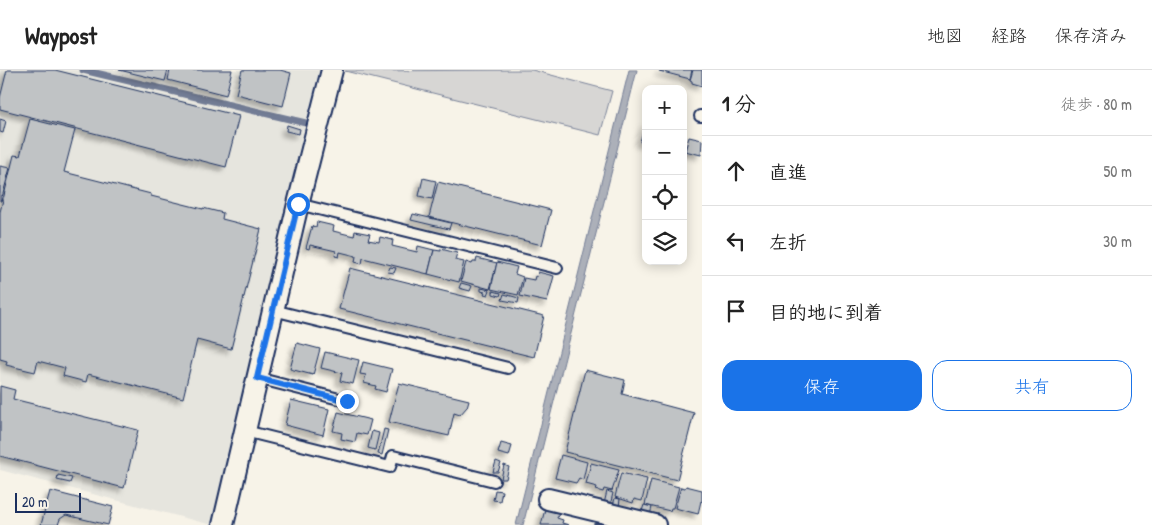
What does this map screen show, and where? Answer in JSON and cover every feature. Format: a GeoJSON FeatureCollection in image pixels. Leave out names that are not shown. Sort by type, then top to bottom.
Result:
{"type":"FeatureCollection","features":[{"type":"Feature","properties":{"kind":"street"},"geometry":{"type":"LineString","coordinates":[[223,525],[298,204],[332,70]]}},
{"type":"Feature","properties":{"kind":"street"},"geometry":{"type":"LineString","coordinates":[[548,499],[655,525]]}},
{"type":"Feature","properties":{"kind":"lane"},"geometry":{"type":"LineString","coordinates":[[298,204],[557,268]]}},
{"type":"Feature","properties":{"kind":"lane"},"geometry":{"type":"LineString","coordinates":[[273,310],[508,368]]}},
{"type":"Feature","properties":{"kind":"lane"},"geometry":{"type":"LineString","coordinates":[[257,378],[347,401]]}},
{"type":"Feature","properties":{"kind":"lane"},"geometry":{"type":"LineString","coordinates":[[245,431],[390,467],[393,456],[494,481]]}},
{"type":"Feature","properties":{"kind":"shaded area"},"geometry":{"type":"Polygon","coordinates":[[[0,70],[76,70],[305,124],[212,525],[0,470],[0,70]]]}},
{"type":"Feature","properties":{"kind":"shaded area"},"geometry":{"type":"Polygon","coordinates":[[[88,70],[321,70],[307,122],[88,70]]]}},
{"type":"Feature","properties":{"kind":"shaded area"},"geometry":{"type":"Polygon","coordinates":[[[532,70],[612,91],[600,135],[345,71],[532,70]]]}},
{"type":"Feature","properties":{"kind":"shaded area"},"geometry":{"type":"Polygon","coordinates":[[[629,70],[637,70],[523,525],[516,525],[629,70]]]}},
{"type":"Feature","properties":{"kind":"building"},"geometry":{"type":"Polygon","coordinates":[[[7,70],[55,70],[239,116],[226,167],[0,109],[0,98],[7,70]]]}},
{"type":"Feature","properties":{"kind":"building"},"geometry":{"type":"Polygon","coordinates":[[[119,70],[168,70],[165,81],[119,70]]]}},
{"type":"Feature","properties":{"kind":"building"},"geometry":{"type":"Polygon","coordinates":[[[170,70],[232,70],[226,95],[168,80],[170,70]]]}},
{"type":"Feature","properties":{"kind":"building"},"geometry":{"type":"Polygon","coordinates":[[[242,70],[280,70],[291,73],[283,106],[236,94],[242,70]]]}},
{"type":"Feature","properties":{"kind":"building"},"geometry":{"type":"Polygon","coordinates":[[[660,70],[692,70],[690,79],[660,70]]]}},
{"type":"Feature","properties":{"kind":"building"},"geometry":{"type":"Polygon","coordinates":[[[693,70],[702,70],[702,86],[692,83],[690,80],[693,70]]]}},
{"type":"Feature","properties":{"kind":"building"},"geometry":{"type":"Polygon","coordinates":[[[0,119],[6,121],[3,133],[0,132],[0,119]]]}},
{"type":"Feature","properties":{"kind":"building"},"geometry":{"type":"Polygon","coordinates":[[[30,119],[75,130],[64,172],[151,194],[151,196],[223,213],[222,219],[261,229],[231,349],[197,340],[183,398],[88,374],[86,382],[63,376],[65,368],[38,361],[35,372],[6,365],[7,361],[0,359],[0,212],[14,155],[20,156],[30,119]]]}},
{"type":"Feature","properties":{"kind":"building"},"geometry":{"type":"Polygon","coordinates":[[[287,125],[300,129],[299,134],[286,131],[287,125]]]}},
{"type":"Feature","properties":{"kind":"building"},"geometry":{"type":"Polygon","coordinates":[[[689,137],[702,140],[701,155],[687,152],[689,137]]]}},
{"type":"Feature","properties":{"kind":"building"},"geometry":{"type":"Polygon","coordinates":[[[0,166],[10,168],[1,201],[0,201],[0,166]]]}},
{"type":"Feature","properties":{"kind":"building"},"geometry":{"type":"Polygon","coordinates":[[[423,178],[436,181],[432,199],[419,196],[423,178]]]}},
{"type":"Feature","properties":{"kind":"building"},"geometry":{"type":"Polygon","coordinates":[[[438,182],[551,210],[542,245],[429,217],[438,182]]]}},
{"type":"Feature","properties":{"kind":"building"},"geometry":{"type":"Polygon","coordinates":[[[413,214],[451,223],[449,229],[411,220],[413,214]]]}},
{"type":"Feature","properties":{"kind":"building"},"geometry":{"type":"Polygon","coordinates":[[[317,222],[334,226],[333,231],[354,236],[355,231],[370,234],[368,240],[379,242],[380,237],[393,240],[392,246],[417,252],[418,246],[434,250],[428,274],[363,258],[362,264],[355,262],[356,256],[340,252],[339,257],[335,256],[336,251],[310,245],[309,249],[306,248],[312,226],[316,227],[317,222]]]}},
{"type":"Feature","properties":{"kind":"building"},"geometry":{"type":"Polygon","coordinates":[[[441,249],[457,253],[455,260],[464,262],[459,282],[428,274],[434,250],[441,251],[441,249]]]}},
{"type":"Feature","properties":{"kind":"building"},"geometry":{"type":"Polygon","coordinates":[[[477,258],[497,263],[490,289],[461,281],[466,262],[472,264],[476,262],[477,258]]]}},
{"type":"Feature","properties":{"kind":"building"},"geometry":{"type":"Polygon","coordinates":[[[497,262],[517,267],[515,274],[523,277],[518,295],[491,289],[497,262]]]}},
{"type":"Feature","properties":{"kind":"building"},"geometry":{"type":"Polygon","coordinates":[[[390,267],[396,268],[394,273],[388,272],[390,267]]]}},
{"type":"Feature","properties":{"kind":"building"},"geometry":{"type":"Polygon","coordinates":[[[350,268],[544,316],[534,357],[339,309],[350,268]]]}},
{"type":"Feature","properties":{"kind":"building"},"geometry":{"type":"Polygon","coordinates":[[[538,272],[554,276],[547,302],[520,296],[524,278],[534,280],[538,272]]]}},
{"type":"Feature","properties":{"kind":"building"},"geometry":{"type":"Polygon","coordinates":[[[461,283],[472,286],[470,291],[459,288],[461,283]]]}},
{"type":"Feature","properties":{"kind":"building"},"geometry":{"type":"Polygon","coordinates":[[[481,288],[490,290],[488,295],[481,291],[481,288]]]}},
{"type":"Feature","properties":{"kind":"building"},"geometry":{"type":"Polygon","coordinates":[[[493,291],[501,293],[500,296],[493,294],[493,291]]]}},
{"type":"Feature","properties":{"kind":"building"},"geometry":{"type":"Polygon","coordinates":[[[504,294],[519,298],[518,303],[502,300],[504,294]]]}},
{"type":"Feature","properties":{"kind":"building"},"geometry":{"type":"Polygon","coordinates":[[[297,343],[320,349],[313,375],[290,369],[297,343]]]}},
{"type":"Feature","properties":{"kind":"building"},"geometry":{"type":"Polygon","coordinates":[[[325,352],[359,360],[353,384],[340,381],[342,373],[321,368],[325,352]]]}},
{"type":"Feature","properties":{"kind":"building"},"geometry":{"type":"Polygon","coordinates":[[[363,362],[392,369],[386,392],[375,389],[376,386],[364,383],[366,375],[360,374],[363,362]]]}},
{"type":"Feature","properties":{"kind":"building"},"geometry":{"type":"Polygon","coordinates":[[[585,370],[625,380],[622,394],[694,413],[677,480],[565,452],[585,370]]]}},
{"type":"Feature","properties":{"kind":"building"},"geometry":{"type":"Polygon","coordinates":[[[399,383],[469,400],[467,407],[460,415],[454,413],[449,436],[389,422],[399,383]]]}},
{"type":"Feature","properties":{"kind":"building"},"geometry":{"type":"Polygon","coordinates":[[[0,386],[15,390],[13,399],[138,430],[124,488],[0,456],[0,386]]]}},
{"type":"Feature","properties":{"kind":"building"},"geometry":{"type":"Polygon","coordinates":[[[291,400],[329,409],[323,435],[285,425],[291,400]]]}},
{"type":"Feature","properties":{"kind":"building"},"geometry":{"type":"Polygon","coordinates":[[[338,412],[371,420],[367,435],[357,433],[355,442],[341,439],[342,433],[333,431],[338,412]]]}},
{"type":"Feature","properties":{"kind":"building"},"geometry":{"type":"Polygon","coordinates":[[[384,429],[388,430],[382,455],[378,454],[384,429]]]}},
{"type":"Feature","properties":{"kind":"building"},"geometry":{"type":"Polygon","coordinates":[[[372,431],[379,433],[375,450],[368,448],[372,431]]]}},
{"type":"Feature","properties":{"kind":"building"},"geometry":{"type":"Polygon","coordinates":[[[501,443],[512,446],[509,456],[498,453],[501,443]]]}},
{"type":"Feature","properties":{"kind":"building"},"geometry":{"type":"Polygon","coordinates":[[[561,455],[587,462],[583,480],[579,478],[576,483],[555,478],[561,455]]]}},
{"type":"Feature","properties":{"kind":"building"},"geometry":{"type":"Polygon","coordinates":[[[496,461],[501,463],[498,472],[493,472],[496,461]]]}},
{"type":"Feature","properties":{"kind":"building"},"geometry":{"type":"Polygon","coordinates":[[[591,463],[619,470],[612,491],[604,489],[603,492],[596,490],[597,487],[586,484],[591,463]]]}},
{"type":"Feature","properties":{"kind":"building"},"geometry":{"type":"Polygon","coordinates":[[[504,465],[509,467],[506,479],[501,479],[504,465]]]}},
{"type":"Feature","properties":{"kind":"building"},"geometry":{"type":"Polygon","coordinates":[[[621,473],[647,479],[642,501],[634,499],[633,503],[615,497],[621,473]]]}},
{"type":"Feature","properties":{"kind":"building"},"geometry":{"type":"Polygon","coordinates":[[[58,475],[72,478],[70,483],[57,480],[58,475]]]}},
{"type":"Feature","properties":{"kind":"building"},"geometry":{"type":"Polygon","coordinates":[[[651,480],[679,487],[673,508],[670,511],[645,505],[651,480]]]}},
{"type":"Feature","properties":{"kind":"building"},"geometry":{"type":"Polygon","coordinates":[[[686,486],[702,490],[702,502],[698,514],[675,508],[681,487],[685,488],[686,486]]]}},
{"type":"Feature","properties":{"kind":"building"},"geometry":{"type":"Polygon","coordinates":[[[495,490],[502,491],[500,501],[493,500],[495,490]]]}},
{"type":"Feature","properties":{"kind":"building"},"geometry":{"type":"Polygon","coordinates":[[[50,491],[113,507],[108,525],[66,515],[60,519],[58,525],[41,525],[50,491]]]}},
{"type":"Feature","properties":{"kind":"building"},"geometry":{"type":"Polygon","coordinates":[[[607,491],[613,493],[610,506],[604,504],[607,491]]]}},
{"type":"Feature","properties":{"kind":"building"},"geometry":{"type":"Polygon","coordinates":[[[615,498],[620,499],[619,507],[613,506],[615,498]]]}},
{"type":"Feature","properties":{"kind":"building"},"geometry":{"type":"Polygon","coordinates":[[[644,505],[652,507],[650,515],[641,514],[644,505]]]}},
{"type":"Feature","properties":{"kind":"building"},"geometry":{"type":"Polygon","coordinates":[[[545,509],[559,512],[557,518],[563,520],[562,523],[569,525],[541,525],[545,509]]]}},
{"type":"Feature","properties":{"kind":"building"},"geometry":{"type":"Polygon","coordinates":[[[599,521],[609,524],[594,525],[594,523],[598,524],[599,521]]]}},
{"type":"Feature","properties":{"kind":"waterway"},"geometry":{"type":"LineString","coordinates":[[83,70],[310,124],[311,119]]}},
{"type":"Feature","properties":{"kind":"route"},"geometry":{"type":"LineString","coordinates":[[298,204],[257,378],[347,401]]}}]}
